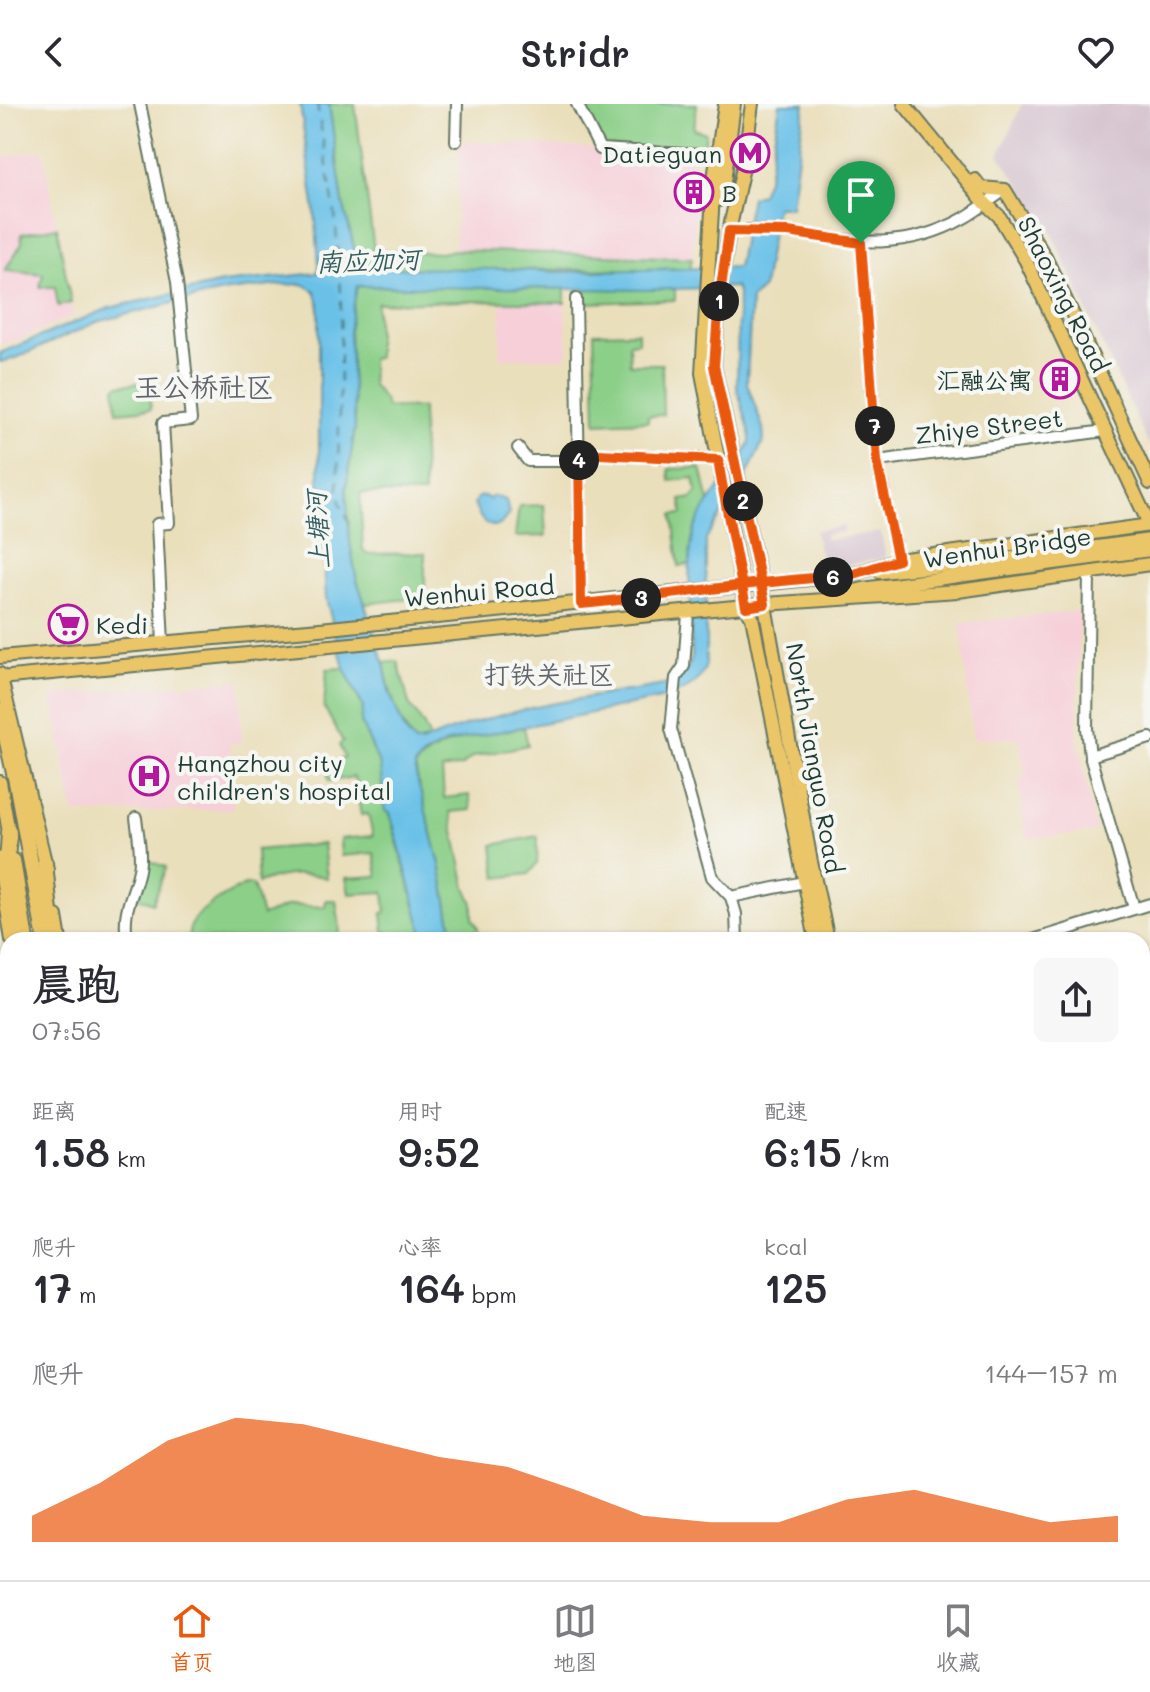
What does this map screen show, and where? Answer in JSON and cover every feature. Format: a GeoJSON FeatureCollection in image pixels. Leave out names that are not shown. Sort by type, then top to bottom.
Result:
{"type":"FeatureCollection","features":[{"type":"Feature","properties":{"kind":"highway"},"geometry":{"type":"LineString","coordinates":[[0,711],[44,932]]}},
{"type":"Feature","properties":{"kind":"highway"},"geometry":{"type":"LineString","coordinates":[[0,747],[35,932]]}},
{"type":"Feature","properties":{"kind":"highway"},"geometry":{"type":"LineString","coordinates":[[9,832],[3,864],[18,932]]}},
{"type":"Feature","properties":{"kind":"highway"},"geometry":{"type":"LineString","coordinates":[[45,863],[52,932]]}},
{"type":"Feature","properties":{"kind":"main road"},"geometry":{"type":"LineString","coordinates":[[713,218],[725,104]]}},
{"type":"Feature","properties":{"kind":"main road"},"geometry":{"type":"LineString","coordinates":[[713,218],[724,182],[734,104]]}},
{"type":"Feature","properties":{"kind":"main road"},"geometry":{"type":"LineString","coordinates":[[730,224],[731,187],[743,104]]}},
{"type":"Feature","properties":{"kind":"main road"},"geometry":{"type":"LineString","coordinates":[[730,224],[744,163],[752,104]]}},
{"type":"Feature","properties":{"kind":"main road","name":"Shaoxing Road"},"geometry":{"type":"LineString","coordinates":[[904,104],[999,216],[1026,261],[1150,526]]}},
{"type":"Feature","properties":{"kind":"main road","name":"Shaoxing Road"},"geometry":{"type":"LineString","coordinates":[[912,104],[981,188],[1005,190],[1045,257],[1150,483]]}},
{"type":"Feature","properties":{"kind":"main road","name":"North Jianguo Road"},"geometry":{"type":"LineString","coordinates":[[713,218],[702,373],[746,607],[752,617],[814,932]]}},
{"type":"Feature","properties":{"kind":"main road","name":"North Jianguo Road"},"geometry":{"type":"LineString","coordinates":[[730,224],[714,366],[761,583],[826,932]]}},
{"type":"Feature","properties":{"kind":"main road","name":"Wenhui Road"},"geometry":{"type":"LineString","coordinates":[[0,657],[581,604],[854,574],[898,560],[1150,526]]}},
{"type":"Feature","properties":{"kind":"main road","name":"Wenhui Bridge"},"geometry":{"type":"LineString","coordinates":[[824,599],[863,589],[1150,540]]}},
{"type":"Feature","properties":{"kind":"main road","name":"Wenhui Bridge"},"geometry":{"type":"LineString","coordinates":[[854,574],[975,569],[1150,550]]}},
{"type":"Feature","properties":{"kind":"main road","name":"Wenhui Road"},"geometry":{"type":"LineString","coordinates":[[0,677],[688,614],[765,604],[958,591],[1150,564]]}},
{"type":"Feature","properties":{"kind":"main road"},"geometry":{"type":"LineString","coordinates":[[0,677],[58,932]]}},
{"type":"Feature","properties":{"kind":"main road"},"geometry":{"type":"LineString","coordinates":[[0,782],[26,932]]}},
{"type":"Feature","properties":{"kind":"main road"},"geometry":{"type":"LineString","coordinates":[[3,864],[11,932]]}},
{"type":"Feature","properties":{"kind":"street"},"geometry":{"type":"LineString","coordinates":[[140,104],[177,282],[191,420],[163,423],[169,523],[157,524],[163,643]]}},
{"type":"Feature","properties":{"kind":"street"},"geometry":{"type":"LineString","coordinates":[[456,141],[457,104]]}},
{"type":"Feature","properties":{"kind":"street"},"geometry":{"type":"LineString","coordinates":[[577,104],[600,149],[718,156]]}},
{"type":"Feature","properties":{"kind":"street"},"geometry":{"type":"LineString","coordinates":[[730,224],[745,230],[788,232],[861,243],[893,242],[926,235],[967,217],[1005,190]]}},
{"type":"Feature","properties":{"kind":"street"},"geometry":{"type":"LineString","coordinates":[[861,243],[877,461],[898,560]]}},
{"type":"Feature","properties":{"kind":"street"},"geometry":{"type":"LineString","coordinates":[[576,299],[581,604]]}},
{"type":"Feature","properties":{"kind":"street","name":"Zhiye Street"},"geometry":{"type":"LineString","coordinates":[[877,461],[1105,431]]}},
{"type":"Feature","properties":{"kind":"street"},"geometry":{"type":"LineString","coordinates":[[518,448],[528,461],[579,457],[718,460]]}},
{"type":"Feature","properties":{"kind":"street"},"geometry":{"type":"LineString","coordinates":[[1089,573],[1087,728],[1090,756],[1134,908]]}},
{"type":"Feature","properties":{"kind":"street"},"geometry":{"type":"LineString","coordinates":[[688,614],[684,666],[676,678],[671,729],[712,877],[731,897],[737,932]]}},
{"type":"Feature","properties":{"kind":"street"},"geometry":{"type":"LineString","coordinates":[[1090,756],[1150,738]]}},
{"type":"Feature","properties":{"kind":"street"},"geometry":{"type":"LineString","coordinates":[[126,932],[127,904],[139,870],[136,818]]}},
{"type":"Feature","properties":{"kind":"street"},"geometry":{"type":"LineString","coordinates":[[731,897],[804,882]]}},
{"type":"Feature","properties":{"kind":"street"},"geometry":{"type":"LineString","coordinates":[[1058,932],[1150,904]]}},
{"type":"Feature","properties":{"kind":"shaded area"},"geometry":{"type":"Polygon","coordinates":[[[1022,104],[1150,104],[1150,448],[1047,223],[999,155],[1022,104]]]}},
{"type":"Feature","properties":{"kind":"shaded area"},"geometry":{"type":"Polygon","coordinates":[[[460,141],[593,148],[596,154],[692,160],[692,167],[700,168],[692,258],[454,250],[460,141]]]}},
{"type":"Feature","properties":{"kind":"shaded area"},"geometry":{"type":"Polygon","coordinates":[[[43,150],[73,315],[22,339],[0,344],[0,158],[43,150]]]}},
{"type":"Feature","properties":{"kind":"shaded area"},"geometry":{"type":"Polygon","coordinates":[[[501,303],[565,303],[568,354],[563,358],[500,358],[501,303]]]}},
{"type":"Feature","properties":{"kind":"shaded area"},"geometry":{"type":"Polygon","coordinates":[[[844,526],[845,531],[825,535],[826,540],[881,532],[886,558],[823,569],[815,531],[844,526]]]}},
{"type":"Feature","properties":{"kind":"shaded area"},"geometry":{"type":"Polygon","coordinates":[[[1080,611],[1077,735],[1096,832],[1026,839],[1019,779],[1025,778],[1019,738],[973,739],[960,623],[1080,611]]]}},
{"type":"Feature","properties":{"kind":"shaded area","name":"Hangzhou city children's hospital"},"geometry":{"type":"Polygon","coordinates":[[[240,680],[242,743],[230,743],[233,809],[74,814],[51,695],[240,680]]]}},
{"type":"Feature","properties":{"kind":"green space"},"geometry":{"type":"Polygon","coordinates":[[[329,104],[355,104],[374,250],[692,258],[690,268],[359,268],[343,203],[329,104]]]}},
{"type":"Feature","properties":{"kind":"green space"},"geometry":{"type":"Polygon","coordinates":[[[581,104],[697,104],[694,129],[706,133],[704,146],[696,151],[603,146],[581,104]]]}},
{"type":"Feature","properties":{"kind":"green space"},"geometry":{"type":"Polygon","coordinates":[[[57,227],[71,303],[58,306],[55,287],[40,287],[43,274],[5,270],[22,243],[21,234],[57,227]]]}},
{"type":"Feature","properties":{"kind":"green space"},"geometry":{"type":"Polygon","coordinates":[[[356,286],[565,288],[565,303],[377,303],[377,358],[371,359],[372,385],[385,401],[385,407],[422,408],[424,494],[360,493],[363,550],[367,554],[425,553],[425,597],[365,604],[356,577],[346,489],[355,426],[349,331],[356,286]]]}},
{"type":"Feature","properties":{"kind":"green space"},"geometry":{"type":"Polygon","coordinates":[[[675,288],[675,300],[586,303],[585,289],[675,288]]]}},
{"type":"Feature","properties":{"kind":"green space"},"geometry":{"type":"Polygon","coordinates":[[[638,332],[638,342],[629,343],[630,364],[662,364],[663,415],[648,416],[648,421],[596,423],[594,333],[638,332]]]}},
{"type":"Feature","properties":{"kind":"green space"},"geometry":{"type":"Polygon","coordinates":[[[149,382],[151,409],[117,412],[115,388],[149,382]]]}},
{"type":"Feature","properties":{"kind":"green space"},"geometry":{"type":"Polygon","coordinates":[[[701,468],[709,502],[695,528],[691,564],[679,566],[673,515],[683,514],[681,500],[692,498],[697,492],[694,478],[670,481],[669,469],[701,468]]]}},
{"type":"Feature","properties":{"kind":"green space"},"geometry":{"type":"Polygon","coordinates":[[[544,505],[546,536],[515,537],[519,506],[544,505]]]}},
{"type":"Feature","properties":{"kind":"green space"},"geometry":{"type":"Polygon","coordinates":[[[398,661],[409,704],[430,739],[415,743],[399,715],[384,663],[398,661]]]}},
{"type":"Feature","properties":{"kind":"green space"},"geometry":{"type":"Polygon","coordinates":[[[344,668],[363,707],[361,722],[380,766],[385,810],[389,813],[423,932],[384,931],[384,892],[349,894],[346,878],[378,876],[374,853],[341,856],[340,839],[373,836],[368,814],[361,815],[354,777],[329,781],[326,765],[345,758],[339,745],[343,742],[324,707],[327,669],[344,668]]]}},
{"type":"Feature","properties":{"kind":"green space"},"geometry":{"type":"Polygon","coordinates":[[[524,727],[528,745],[472,757],[462,766],[442,770],[444,798],[469,795],[471,810],[450,812],[478,932],[453,932],[440,864],[415,766],[438,748],[480,735],[524,727]]]}},
{"type":"Feature","properties":{"kind":"green space"},"geometry":{"type":"Polygon","coordinates":[[[538,836],[537,864],[529,874],[497,878],[493,845],[538,836]]]}},
{"type":"Feature","properties":{"kind":"green space"},"geometry":{"type":"Polygon","coordinates":[[[323,844],[327,878],[292,874],[258,883],[256,850],[323,844]]]}},
{"type":"Feature","properties":{"kind":"green space"},"geometry":{"type":"Polygon","coordinates":[[[150,861],[166,867],[153,903],[137,897],[150,861]]]}},
{"type":"Feature","properties":{"kind":"green space"},"geometry":{"type":"Polygon","coordinates":[[[245,885],[253,885],[262,916],[290,905],[325,907],[326,900],[336,900],[339,932],[189,932],[200,913],[245,885]]]}},
{"type":"Feature","properties":{"kind":"water"},"geometry":{"type":"Polygon","coordinates":[[[300,104],[329,104],[343,203],[359,268],[559,272],[737,267],[751,197],[761,194],[768,176],[780,104],[805,104],[791,207],[776,207],[763,288],[751,299],[747,383],[763,428],[764,440],[749,471],[706,539],[706,665],[695,683],[665,698],[449,742],[427,753],[415,765],[440,864],[453,932],[423,932],[390,813],[385,811],[380,766],[361,722],[363,707],[344,668],[326,598],[319,475],[319,304],[315,291],[303,284],[280,285],[181,301],[97,322],[14,359],[0,362],[0,353],[109,308],[222,283],[317,273],[319,265],[300,104]],[[357,286],[349,331],[355,426],[346,489],[350,543],[356,577],[384,663],[389,691],[405,731],[415,743],[510,713],[664,685],[688,668],[692,657],[689,571],[692,539],[701,515],[750,442],[737,388],[738,293],[735,287],[646,290],[357,286]]]}},
{"type":"Feature","properties":{"kind":"water"},"geometry":{"type":"Polygon","coordinates":[[[478,497],[506,500],[509,514],[500,525],[486,523],[478,513],[474,504],[478,497]]]}},
{"type":"Feature","properties":{"kind":"ferry route"},"geometry":{"type":"LineString","coordinates":[[317,104],[335,214],[341,292],[338,487],[340,502],[349,523]]}},
{"type":"Feature","properties":{"kind":"place","name":"Datieguan"},"geometry":{"type":"Point","coordinates":[750,153]}},
{"type":"Feature","properties":{"kind":"place","name":"B"},"geometry":{"type":"Point","coordinates":[694,192]}},
{"type":"Feature","properties":{"kind":"place","name":"汇融公寓"},"geometry":{"type":"Point","coordinates":[1060,379]}},
{"type":"Feature","properties":{"kind":"place","name":"Kedi"},"geometry":{"type":"Point","coordinates":[68,624]}},
{"type":"Feature","properties":{"kind":"place","name":"Hangzhou city children's hospital"},"geometry":{"type":"Point","coordinates":[149,776]}},
{"type":"Feature","properties":{"kind":"district","name":"玉公桥社区"},"geometry":{"type":"Point","coordinates":[204,386]}},
{"type":"Feature","properties":{"kind":"district","name":"打铁关社区"},"geometry":{"type":"Point","coordinates":[549,674]}},
{"type":"Feature","properties":{"kind":"route"},"geometry":{"type":"LineString","coordinates":[[861,243],[788,232],[729,231],[714,366],[761,583],[742,585],[683,593],[581,604],[579,453],[718,460],[722,480],[727,508],[742,585],[746,607],[765,604],[761,583],[854,574],[898,560],[877,461],[861,243]]}},
{"type":"Feature","properties":{"kind":"water label","name":"南应加河"},"geometry":{"type":"Point","coordinates":[368,260]}},
{"type":"Feature","properties":{"kind":"water label","name":"上塘河"},"geometry":{"type":"Point","coordinates":[317,530]}}]}
